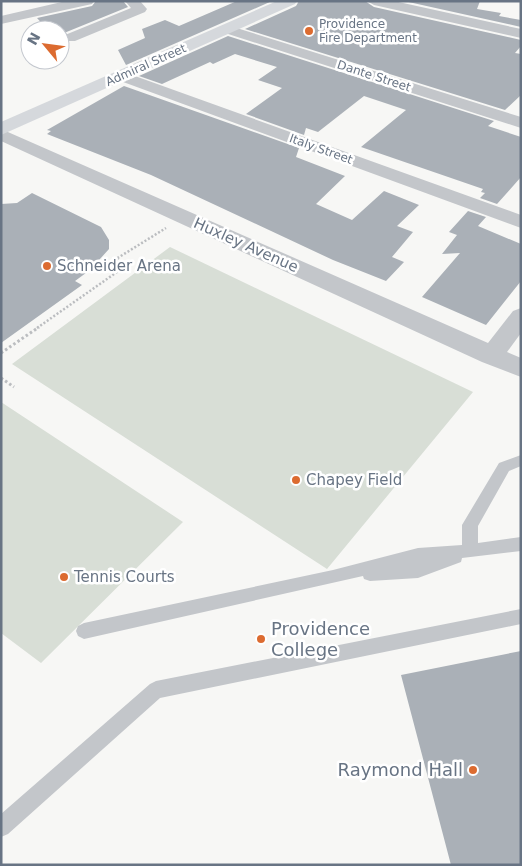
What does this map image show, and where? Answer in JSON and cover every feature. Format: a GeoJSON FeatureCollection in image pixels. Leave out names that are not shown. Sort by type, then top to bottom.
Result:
{"type":"FeatureCollection","features":[{"type":"Feature","properties":{"kind":"main road","name":"Admiral Street"},"geometry":{"type":"LineString","coordinates":[[1,129],[290,1]]}},
{"type":"Feature","properties":{"kind":"street"},"geometry":{"type":"LineString","coordinates":[[1,20],[87,1]]}},
{"type":"Feature","properties":{"kind":"street"},"geometry":{"type":"LineString","coordinates":[[70,38],[140,9],[132,1]]}},
{"type":"Feature","properties":{"kind":"street"},"geometry":{"type":"LineString","coordinates":[[374,1],[521,34]]}},
{"type":"Feature","properties":{"kind":"street","name":"Dante Street"},"geometry":{"type":"LineString","coordinates":[[227,29],[518,118]]}},
{"type":"Feature","properties":{"kind":"street","name":"Italy Street"},"geometry":{"type":"LineString","coordinates":[[121,76],[521,222]]}},
{"type":"Feature","properties":{"kind":"street","name":"Huxley Avenue"},"geometry":{"type":"LineString","coordinates":[[1,134],[521,368]]}},
{"type":"Feature","properties":{"kind":"street"},"geometry":{"type":"LineString","coordinates":[[491,356],[521,316]]}},
{"type":"Feature","properties":{"kind":"street","name":"Huxley Avenue"},"geometry":{"type":"LineString","coordinates":[[491,356],[521,376]]}},
{"type":"Feature","properties":{"kind":"lane"},"geometry":{"type":"LineString","coordinates":[[470,552],[470,525],[504,467],[521,460]]}},
{"type":"Feature","properties":{"kind":"lane"},"geometry":{"type":"LineString","coordinates":[[84,631],[332,577],[418,555],[470,552],[521,544]]}},
{"type":"Feature","properties":{"kind":"lane"},"geometry":{"type":"LineString","coordinates":[[1,827],[156,690],[521,616]]}},
{"type":"Feature","properties":{"kind":"path"},"geometry":{"type":"LineString","coordinates":[[1,353],[127,265],[116,260],[184,217]]}},
{"type":"Feature","properties":{"kind":"path"},"geometry":{"type":"LineString","coordinates":[[1,378],[14,387]]}},
{"type":"Feature","properties":{"kind":"shaded area","name":"Chapey Field"},"geometry":{"type":"Polygon","coordinates":[[[170,247],[473,392],[327,569],[12,364],[170,247]]]}},
{"type":"Feature","properties":{"kind":"shaded area","name":"Tennis Courts"},"geometry":{"type":"Polygon","coordinates":[[[1,402],[183,522],[41,663],[1,633],[1,402]]]}},
{"type":"Feature","properties":{"kind":"building"},"geometry":{"type":"Polygon","coordinates":[[[96,1],[123,1],[128,7],[70,31],[70,20],[39,20],[37,18],[92,6],[96,1]]]}},
{"type":"Feature","properties":{"kind":"building"},"geometry":{"type":"Polygon","coordinates":[[[237,1],[272,1],[126,65],[118,50],[145,38],[142,29],[165,20],[179,26],[237,1]]]}},
{"type":"Feature","properties":{"kind":"building"},"geometry":{"type":"Polygon","coordinates":[[[299,1],[365,1],[374,7],[521,40],[521,46],[515,53],[521,54],[521,95],[505,110],[245,29],[296,6],[299,1]]]}},
{"type":"Feature","properties":{"kind":"building"},"geometry":{"type":"Polygon","coordinates":[[[404,1],[480,1],[477,9],[501,13],[499,16],[521,20],[521,27],[404,1]]]}},
{"type":"Feature","properties":{"kind":"building"},"geometry":{"type":"Polygon","coordinates":[[[228,36],[494,121],[488,126],[521,137],[521,177],[497,204],[480,198],[485,193],[481,192],[483,189],[361,147],[406,110],[364,96],[318,132],[306,128],[304,135],[246,114],[282,88],[258,80],[277,67],[235,54],[213,64],[210,62],[162,84],[139,76],[228,36]]]}},
{"type":"Feature","properties":{"kind":"building"},"geometry":{"type":"Polygon","coordinates":[[[124,86],[299,148],[296,157],[345,176],[316,204],[352,220],[384,191],[419,205],[397,226],[413,232],[392,257],[404,262],[386,281],[333,260],[151,175],[47,134],[51,131],[47,130],[124,86]]]}},
{"type":"Feature","properties":{"kind":"building","name":"Schneider Arena"},"geometry":{"type":"Polygon","coordinates":[[[32,193],[101,227],[109,240],[109,249],[90,270],[75,281],[82,285],[1,343],[1,204],[17,203],[32,193]]]}},
{"type":"Feature","properties":{"kind":"building"},"geometry":{"type":"Polygon","coordinates":[[[468,211],[486,217],[478,226],[521,244],[521,281],[486,325],[422,297],[460,253],[442,254],[457,235],[449,232],[468,211]]]}},
{"type":"Feature","properties":{"kind":"building","name":"Raymond Hall"},"geometry":{"type":"Polygon","coordinates":[[[521,651],[521,865],[451,865],[401,675],[521,651]]]}},
{"type":"Feature","properties":{"kind":"place","name":"Providence Fire Department"},"geometry":{"type":"Point","coordinates":[309,31]}},
{"type":"Feature","properties":{"kind":"place","name":"Schneider Arena"},"geometry":{"type":"Point","coordinates":[47,266]}},
{"type":"Feature","properties":{"kind":"place","name":"Chapey Field"},"geometry":{"type":"Point","coordinates":[296,480]}},
{"type":"Feature","properties":{"kind":"place","name":"Tennis Courts"},"geometry":{"type":"Point","coordinates":[64,577]}},
{"type":"Feature","properties":{"kind":"place","name":"Providence College"},"geometry":{"type":"Point","coordinates":[261,639]}},
{"type":"Feature","properties":{"kind":"place","name":"Raymond Hall"},"geometry":{"type":"Point","coordinates":[473,770]}}]}
